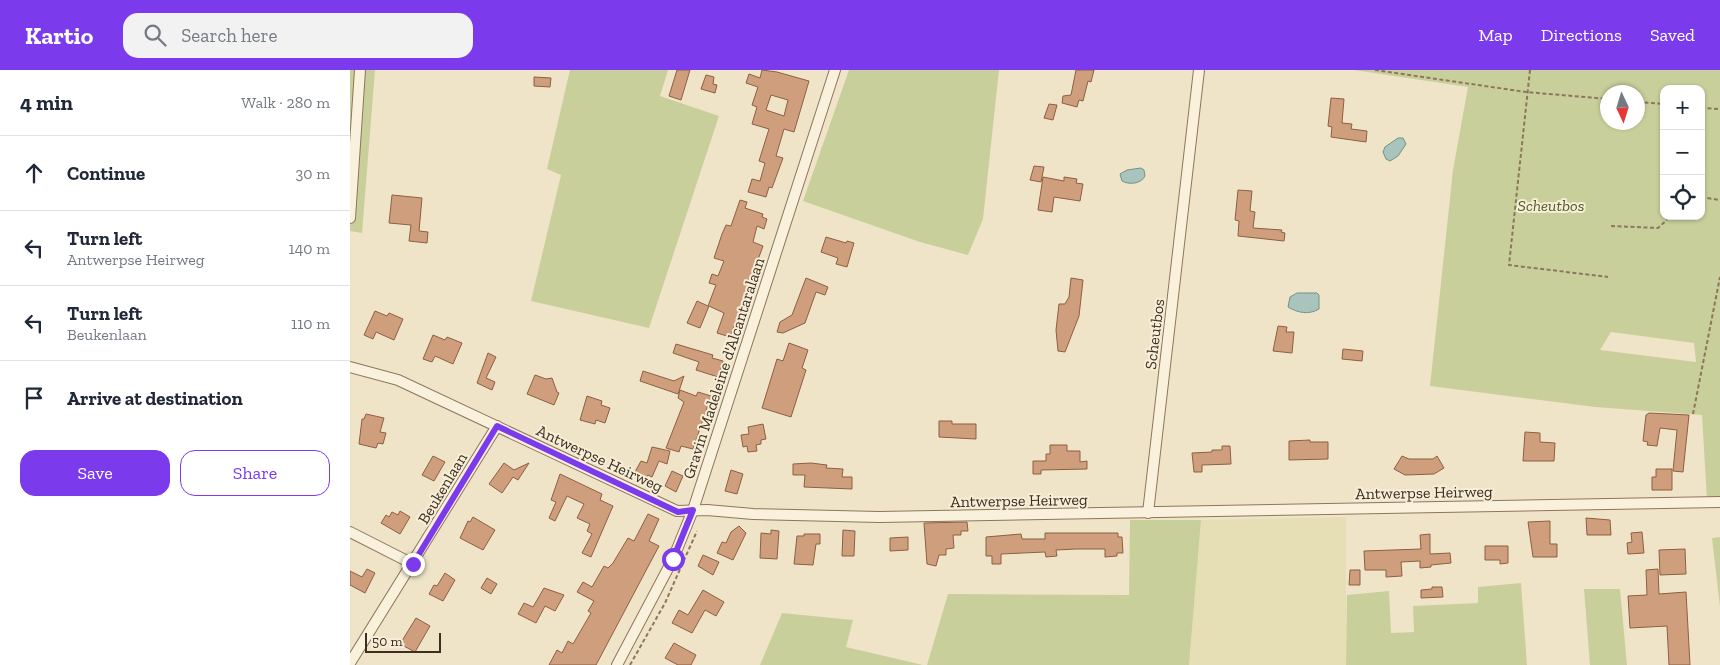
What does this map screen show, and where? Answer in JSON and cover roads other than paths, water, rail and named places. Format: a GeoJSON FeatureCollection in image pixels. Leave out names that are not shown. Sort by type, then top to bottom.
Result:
{"type":"FeatureCollection","features":[{"type":"Feature","properties":{"kind":"street"},"geometry":{"type":"LineString","coordinates":[[350,218],[360,70]]}},
{"type":"Feature","properties":{"kind":"street","name":"Gravin Madeleine d'Alcantaralaan"},"geometry":{"type":"LineString","coordinates":[[617,665],[669,567],[693,510],[835,70]]}},
{"type":"Feature","properties":{"kind":"street","name":"Scheutbos"},"geometry":{"type":"LineString","coordinates":[[1148,513],[1199,70]]}},
{"type":"Feature","properties":{"kind":"street","name":"Antwerpse Heirweg"},"geometry":{"type":"LineString","coordinates":[[350,367],[398,380],[678,512],[693,510],[753,514],[879,517],[1720,502]]}},
{"type":"Feature","properties":{"kind":"street","name":"Beukenlaan"},"geometry":{"type":"LineString","coordinates":[[350,663],[497,426]]}},
{"type":"Feature","properties":{"kind":"street"},"geometry":{"type":"LineString","coordinates":[[350,532],[413,564]]}},
{"type":"Feature","properties":{"kind":"water"},"geometry":{"type":"Polygon","coordinates":[[[1398,138],[1403,138],[1406,144],[1398,156],[1390,161],[1386,159],[1383,152],[1385,147],[1398,138]]]}},
{"type":"Feature","properties":{"kind":"water"},"geometry":{"type":"Polygon","coordinates":[[[1141,168],[1144,170],[1145,176],[1141,181],[1131,183],[1122,181],[1120,174],[1127,170],[1141,168]]]}},
{"type":"Feature","properties":{"kind":"water"},"geometry":{"type":"Polygon","coordinates":[[[1297,293],[1317,293],[1319,295],[1319,309],[1304,312],[1288,307],[1290,297],[1297,293]]]}}]}
